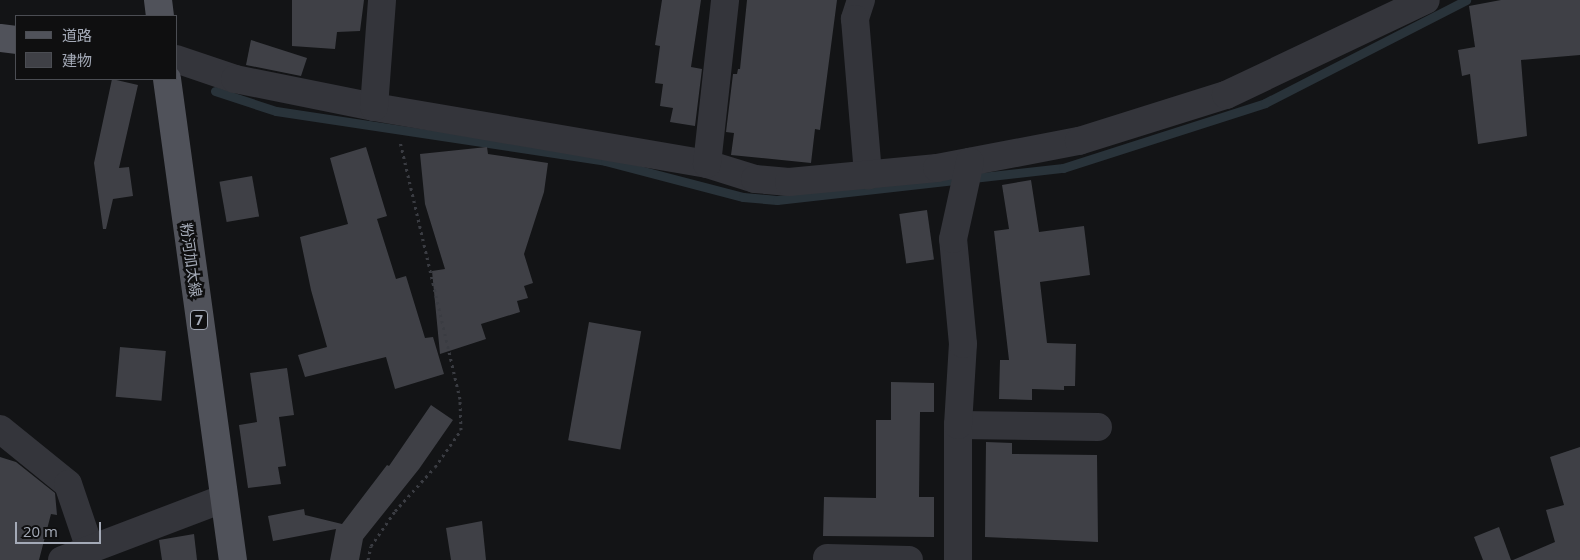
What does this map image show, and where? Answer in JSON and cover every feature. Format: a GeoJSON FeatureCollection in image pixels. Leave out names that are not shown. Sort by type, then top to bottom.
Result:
{"type":"FeatureCollection","features":[{"type":"Feature","properties":{"kind":"main road"},"geometry":{"type":"LineString","coordinates":[[158,0],[160,15]]}},
{"type":"Feature","properties":{"kind":"main road"},"geometry":{"type":"LineString","coordinates":[[0,38],[15,40]]}},
{"type":"Feature","properties":{"kind":"main road","name":"粉河加太線"},"geometry":{"type":"LineString","coordinates":[[167,80],[223,499],[233,560]]}},
{"type":"Feature","properties":{"kind":"street"},"geometry":{"type":"LineString","coordinates":[[382,0],[384,109]]}},
{"type":"Feature","properties":{"kind":"street"},"geometry":{"type":"LineString","coordinates":[[707,164],[725,0]]}},
{"type":"Feature","properties":{"kind":"street"},"geometry":{"type":"LineString","coordinates":[[861,0],[855,19],[868,175]]}},
{"type":"Feature","properties":{"kind":"street"},"geometry":{"type":"LineString","coordinates":[[178,60],[235,79],[384,109],[707,164],[755,179],[789,182],[868,175],[970,162],[1080,141],[1226,95],[1426,0]]}},
{"type":"Feature","properties":{"kind":"street"},"geometry":{"type":"LineString","coordinates":[[958,560],[958,425],[963,344],[953,239],[970,162]]}},
{"type":"Feature","properties":{"kind":"street"},"geometry":{"type":"LineString","coordinates":[[958,425],[1098,428]]}},
{"type":"Feature","properties":{"kind":"street"},"geometry":{"type":"LineString","coordinates":[[0,429],[68,484],[90,549]]}},
{"type":"Feature","properties":{"kind":"street"},"geometry":{"type":"LineString","coordinates":[[62,560],[223,499]]}},
{"type":"Feature","properties":{"kind":"street"},"geometry":{"type":"LineString","coordinates":[[827,558],[909,560]]}},
{"type":"Feature","properties":{"kind":"path"},"geometry":{"type":"LineString","coordinates":[[368,560],[371,546],[395,511],[435,467],[461,430],[460,398],[384,109]]}},
{"type":"Feature","properties":{"kind":"building"},"geometry":{"type":"Polygon","coordinates":[[[292,0],[364,0],[360,31],[337,32],[335,49],[292,46],[292,0]]]}},
{"type":"Feature","properties":{"kind":"building"},"geometry":{"type":"Polygon","coordinates":[[[662,0],[701,0],[691,67],[702,69],[695,126],[670,122],[673,108],[660,106],[663,84],[655,83],[660,46],[655,45],[662,0]]]}},
{"type":"Feature","properties":{"kind":"building"},"geometry":{"type":"Polygon","coordinates":[[[747,0],[837,0],[820,130],[815,129],[811,163],[731,155],[734,133],[726,132],[733,74],[737,74],[738,69],[740,69],[747,0]]]}},
{"type":"Feature","properties":{"kind":"building"},"geometry":{"type":"Polygon","coordinates":[[[1501,0],[1580,0],[1580,55],[1521,60],[1527,136],[1478,144],[1470,74],[1462,76],[1458,50],[1475,47],[1469,6],[1501,0]]]}},
{"type":"Feature","properties":{"kind":"building"},"geometry":{"type":"Polygon","coordinates":[[[251,40],[307,58],[301,76],[246,65],[251,40]]]}},
{"type":"Feature","properties":{"kind":"building"},"geometry":{"type":"Polygon","coordinates":[[[112,80],[138,85],[119,168],[129,167],[133,196],[113,199],[106,229],[103,229],[94,163],[112,80]]]}},
{"type":"Feature","properties":{"kind":"building"},"geometry":{"type":"Polygon","coordinates":[[[366,147],[387,216],[377,219],[396,279],[406,276],[425,338],[433,337],[444,374],[395,389],[386,357],[305,377],[298,355],[327,347],[311,290],[300,237],[348,224],[330,158],[366,147]]]}},
{"type":"Feature","properties":{"kind":"building"},"geometry":{"type":"Polygon","coordinates":[[[487,147],[488,154],[548,163],[544,192],[524,254],[533,283],[524,286],[528,298],[517,301],[520,312],[481,324],[486,339],[440,354],[432,271],[445,269],[425,204],[420,154],[487,147]]]}},
{"type":"Feature","properties":{"kind":"building"},"geometry":{"type":"Polygon","coordinates":[[[252,176],[259,216],[227,222],[220,182],[252,176]]]}},
{"type":"Feature","properties":{"kind":"building"},"geometry":{"type":"Polygon","coordinates":[[[1031,180],[1039,232],[1084,226],[1090,275],[1040,282],[1047,343],[1076,344],[1075,386],[1064,386],[1064,390],[1032,389],[1032,400],[999,399],[1000,360],[1009,360],[994,231],[1009,229],[1002,185],[1031,180]]]}},
{"type":"Feature","properties":{"kind":"building"},"geometry":{"type":"Polygon","coordinates":[[[927,210],[934,260],[906,263],[899,214],[927,210]]]}},
{"type":"Feature","properties":{"kind":"building"},"geometry":{"type":"Polygon","coordinates":[[[589,322],[641,331],[620,449],[568,440],[589,322]]]}},
{"type":"Feature","properties":{"kind":"building"},"geometry":{"type":"Polygon","coordinates":[[[120,347],[166,351],[161,401],[116,397],[120,347]]]}},
{"type":"Feature","properties":{"kind":"building"},"geometry":{"type":"Polygon","coordinates":[[[287,368],[294,415],[279,417],[286,466],[278,467],[281,484],[248,488],[239,425],[257,422],[250,373],[287,368]]]}},
{"type":"Feature","properties":{"kind":"building"},"geometry":{"type":"Polygon","coordinates":[[[891,382],[934,383],[934,412],[920,412],[919,497],[934,497],[934,537],[823,536],[824,497],[876,498],[876,420],[891,420],[891,382]]]}},
{"type":"Feature","properties":{"kind":"building"},"geometry":{"type":"Polygon","coordinates":[[[431,405],[453,420],[419,469],[363,539],[359,560],[330,560],[336,529],[273,541],[268,516],[304,509],[305,515],[342,524],[387,465],[389,466],[431,405]]]}},
{"type":"Feature","properties":{"kind":"building"},"geometry":{"type":"Polygon","coordinates":[[[986,442],[1012,443],[1012,454],[1097,455],[1098,542],[985,537],[986,442]]]}},
{"type":"Feature","properties":{"kind":"building"},"geometry":{"type":"Polygon","coordinates":[[[1580,447],[1580,560],[1513,560],[1555,542],[1546,510],[1564,505],[1550,457],[1580,447]]]}},
{"type":"Feature","properties":{"kind":"building"},"geometry":{"type":"Polygon","coordinates":[[[0,457],[16,462],[55,493],[57,515],[51,514],[39,560],[0,560],[0,457]]]}},
{"type":"Feature","properties":{"kind":"building"},"geometry":{"type":"Polygon","coordinates":[[[482,521],[486,560],[451,560],[446,528],[482,521]]]}},
{"type":"Feature","properties":{"kind":"building"},"geometry":{"type":"Polygon","coordinates":[[[1499,527],[1511,560],[1483,560],[1474,537],[1499,527]]]}},
{"type":"Feature","properties":{"kind":"building"},"geometry":{"type":"Polygon","coordinates":[[[194,534],[197,560],[162,560],[159,540],[194,534]]]}},
{"type":"Feature","properties":{"kind":"waterway"},"geometry":{"type":"LineString","coordinates":[[215,91],[276,111],[605,161],[743,197],[777,200],[1063,168],[1265,103],[1466,0]]}}]}
